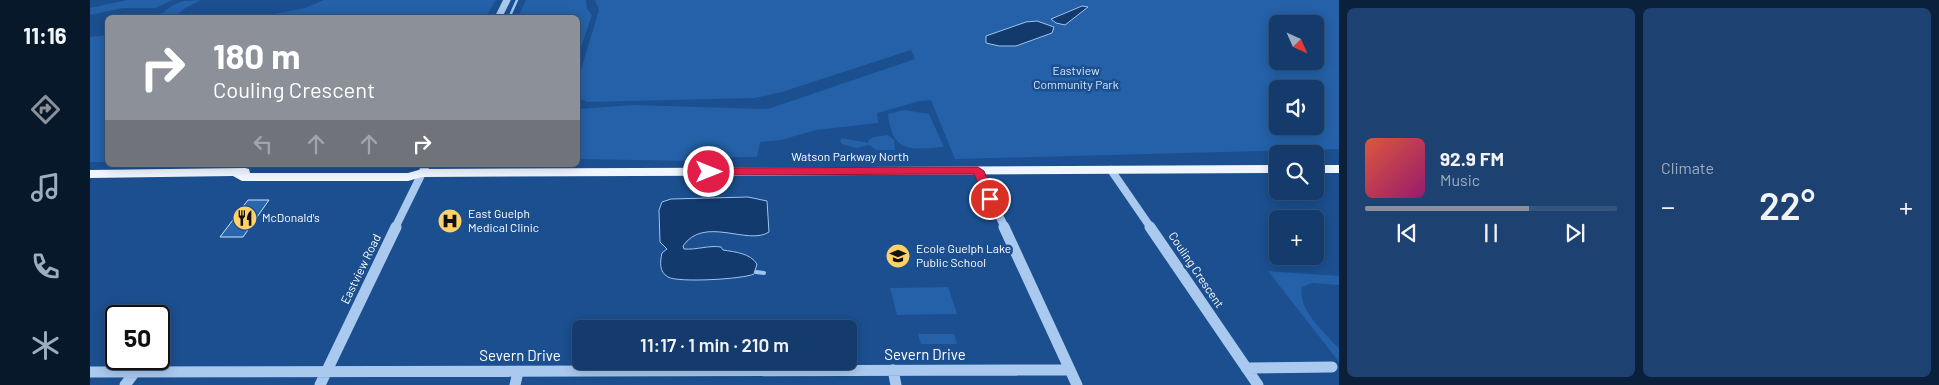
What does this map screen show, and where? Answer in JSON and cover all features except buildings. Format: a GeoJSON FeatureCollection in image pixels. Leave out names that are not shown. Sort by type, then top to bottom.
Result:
{"type":"FeatureCollection","features":[{"type":"Feature","properties":{"kind":"main road","name":"Watson Parkway North"},"geometry":{"type":"LineString","coordinates":[[90,174],[237,173],[242,177],[408,177],[424,169],[978,171],[1269,169]]}},
{"type":"Feature","properties":{"kind":"main road"},"geometry":{"type":"LineString","coordinates":[[1324,169],[1339,169]]}},
{"type":"Feature","properties":{"kind":"street"},"geometry":{"type":"LineString","coordinates":[[500,15],[507,0]]}},
{"type":"Feature","properties":{"kind":"street","name":"Eastview Road"},"geometry":{"type":"LineString","coordinates":[[320,385],[424,169]]}},
{"type":"Feature","properties":{"kind":"street","name":"Couling Crescent"},"geometry":{"type":"LineString","coordinates":[[1111,170],[1258,385]]}},
{"type":"Feature","properties":{"kind":"street"},"geometry":{"type":"LineString","coordinates":[[978,171],[1077,385]]}},
{"type":"Feature","properties":{"kind":"street"},"geometry":{"type":"LineString","coordinates":[[1246,368],[1332,367]]}},
{"type":"Feature","properties":{"kind":"street"},"geometry":{"type":"LineString","coordinates":[[893,370],[896,385]]}},
{"type":"Feature","properties":{"kind":"street","name":"Severn Drive"},"geometry":{"type":"LineString","coordinates":[[90,372],[1070,370]]}},
{"type":"Feature","properties":{"kind":"street"},"geometry":{"type":"LineString","coordinates":[[125,385],[135,372]]}},
{"type":"Feature","properties":{"kind":"street"},"geometry":{"type":"LineString","coordinates":[[515,385],[518,372]]}},
{"type":"Feature","properties":{"kind":"green space"},"geometry":{"type":"Polygon","coordinates":[[[127,0],[173,0],[155,8],[123,8],[90,15],[90,8],[127,0]]]}},
{"type":"Feature","properties":{"kind":"green space"},"geometry":{"type":"Polygon","coordinates":[[[201,0],[177,15],[152,15],[163,13],[171,6],[183,1],[201,0]]]}},
{"type":"Feature","properties":{"kind":"green space"},"geometry":{"type":"Polygon","coordinates":[[[324,0],[496,0],[487,15],[269,15],[305,8],[324,0]]]}},
{"type":"Feature","properties":{"kind":"green space"},"geometry":{"type":"Polygon","coordinates":[[[526,0],[586,0],[587,9],[592,15],[580,50],[580,15],[519,15],[526,0]]]}},
{"type":"Feature","properties":{"kind":"green space","name":"Eastview Community Park"},"geometry":{"type":"Polygon","coordinates":[[[595,0],[1339,0],[1339,149],[1324,149],[1324,145],[1269,145],[1269,151],[955,159],[931,100],[920,101],[877,113],[878,123],[816,130],[781,140],[760,142],[757,157],[709,157],[692,161],[580,159],[580,109],[634,105],[768,109],[915,59],[911,50],[782,92],[755,98],[587,102],[580,99],[580,73],[599,10],[595,0]]]}},
{"type":"Feature","properties":{"kind":"green space"},"geometry":{"type":"Polygon","coordinates":[[[105,35],[105,162],[90,162],[90,37],[105,35]]]}},
{"type":"Feature","properties":{"kind":"green space"},"geometry":{"type":"Polygon","coordinates":[[[904,110],[929,114],[944,147],[914,148],[906,147],[899,143],[890,127],[888,114],[904,110]]]}},
{"type":"Feature","properties":{"kind":"green space"},"geometry":{"type":"Polygon","coordinates":[[[888,135],[894,140],[895,150],[876,150],[869,145],[856,148],[842,144],[840,141],[842,138],[869,143],[868,140],[874,137],[888,135]]]}},
{"type":"Feature","properties":{"kind":"green space"},"geometry":{"type":"Polygon","coordinates":[[[1268,271],[1339,276],[1339,285],[1312,283],[1302,287],[1302,296],[1304,304],[1313,320],[1339,349],[1339,362],[1268,271]]]}},
{"type":"Feature","properties":{"kind":"green space"},"geometry":{"type":"Polygon","coordinates":[[[948,287],[957,314],[897,315],[890,288],[948,287]]]}},
{"type":"Feature","properties":{"kind":"green space"},"geometry":{"type":"Polygon","coordinates":[[[918,334],[954,334],[957,344],[921,344],[918,334]]]}},
{"type":"Feature","properties":{"kind":"shaded area"},"geometry":{"type":"Polygon","coordinates":[[[1082,6],[1088,7],[1065,25],[1056,23],[1051,19],[1082,6]]]}},
{"type":"Feature","properties":{"kind":"shaded area"},"geometry":{"type":"Polygon","coordinates":[[[1037,21],[1054,27],[1052,33],[1016,46],[999,46],[986,43],[986,36],[1026,22],[1037,21]]]}},
{"type":"Feature","properties":{"kind":"shaded area"},"geometry":{"type":"Polygon","coordinates":[[[748,197],[767,201],[769,232],[750,236],[714,232],[702,233],[692,237],[683,246],[684,249],[721,247],[723,250],[746,255],[757,264],[754,274],[711,280],[674,279],[665,275],[661,263],[662,253],[667,249],[660,242],[659,210],[662,202],[671,199],[748,197]]]}},
{"type":"Feature","properties":{"kind":"waterway"},"geometry":{"type":"LineString","coordinates":[[510,15],[517,0]]}},
{"type":"Feature","properties":{"kind":"waterway"},"geometry":{"type":"LineString","coordinates":[[756,272],[764,273]]}},
{"type":"Feature","properties":{"kind":"place","name":"McDonald's"},"geometry":{"type":"Point","coordinates":[245,218]}},
{"type":"Feature","properties":{"kind":"place","name":"East Guelph Medical Clinic"},"geometry":{"type":"Point","coordinates":[450,221]}},
{"type":"Feature","properties":{"kind":"place","name":"Ecole Guelph Lake Public School"},"geometry":{"type":"Point","coordinates":[898,256]}},
{"type":"Feature","properties":{"kind":"route"},"geometry":{"type":"LineString","coordinates":[[709,172],[978,171],[990,199]]}}]}
